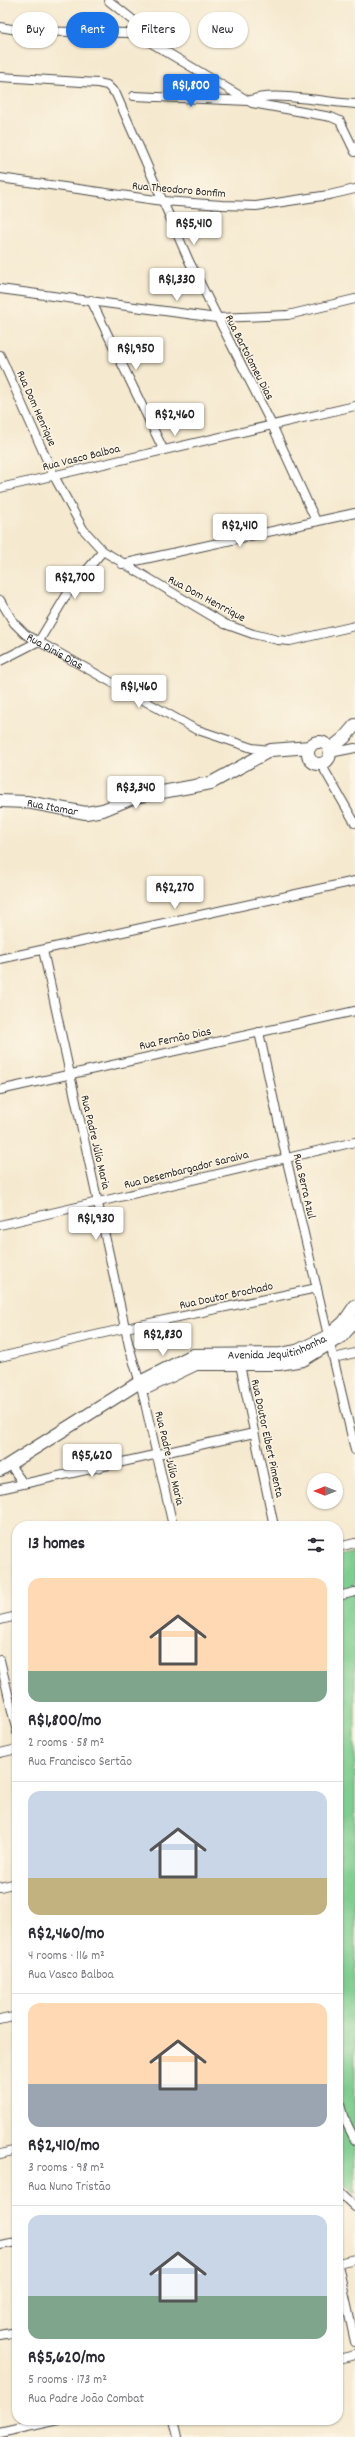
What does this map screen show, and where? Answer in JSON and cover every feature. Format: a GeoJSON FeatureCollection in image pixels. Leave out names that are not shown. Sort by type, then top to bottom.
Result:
{"type":"FeatureCollection","features":[{"type":"Feature","properties":{"kind":"street"},"geometry":{"type":"LineString","coordinates":[[109,1],[127,15]]}},
{"type":"Feature","properties":{"kind":"street"},"geometry":{"type":"LineString","coordinates":[[0,27],[23,31],[123,31],[127,33]]}},
{"type":"Feature","properties":{"kind":"street"},"geometry":{"type":"LineString","coordinates":[[160,48],[256,105],[336,119],[343,124],[355,152]]}},
{"type":"Feature","properties":{"kind":"street","name":"Rua Bartolomeu Dias"},"geometry":{"type":"LineString","coordinates":[[0,77],[107,85],[120,102],[162,200],[217,318],[272,424],[316,521]]}},
{"type":"Feature","properties":{"kind":"street"},"geometry":{"type":"LineString","coordinates":[[134,96],[249,101],[257,97],[310,99],[355,104]]}},
{"type":"Feature","properties":{"kind":"street","name":"Rua Theodoro Bonfim"},"geometry":{"type":"LineString","coordinates":[[0,178],[162,200],[256,206],[329,196],[355,189]]}},
{"type":"Feature","properties":{"kind":"street"},"geometry":{"type":"LineString","coordinates":[[0,289],[217,318],[288,315],[355,299]]}},
{"type":"Feature","properties":{"kind":"street"},"geometry":{"type":"LineString","coordinates":[[91,300],[163,450]]}},
{"type":"Feature","properties":{"kind":"street","name":"Rua Dom Henrique"},"geometry":{"type":"LineString","coordinates":[[0,355],[54,476],[83,529],[103,552]]}},
{"type":"Feature","properties":{"kind":"street","name":"Rua Vasco Balboa"},"geometry":{"type":"LineString","coordinates":[[0,488],[355,406]]}},
{"type":"Feature","properties":{"kind":"street"},"geometry":{"type":"LineString","coordinates":[[122,564],[355,513]]}},
{"type":"Feature","properties":{"kind":"street"},"geometry":{"type":"LineString","coordinates":[[0,661],[38,641],[69,590],[103,552]]}},
{"type":"Feature","properties":{"kind":"street","name":"Rua Dom Henrrique"},"geometry":{"type":"LineString","coordinates":[[103,552],[225,624],[266,638],[290,641],[355,626]]}},
{"type":"Feature","properties":{"kind":"street","name":"Rua Dinis Dias"},"geometry":{"type":"LineString","coordinates":[[0,600],[14,623],[25,634],[195,729],[267,753]]}},
{"type":"Feature","properties":{"kind":"street"},"geometry":{"type":"LineString","coordinates":[[328,749],[344,738],[355,726]]}},
{"type":"Feature","properties":{"kind":"street"},"geometry":{"type":"LineString","coordinates":[[267,753],[309,751],[317,743],[328,749],[355,748]]}},
{"type":"Feature","properties":{"kind":"street"},"geometry":{"type":"LineString","coordinates":[[309,751],[312,762],[320,764],[327,760],[328,749]]}},
{"type":"Feature","properties":{"kind":"street","name":"Rua Itamar"},"geometry":{"type":"LineString","coordinates":[[0,801],[27,802],[86,813],[103,810],[135,798],[211,783],[267,753]]}},
{"type":"Feature","properties":{"kind":"street"},"geometry":{"type":"LineString","coordinates":[[320,764],[355,823]]}},
{"type":"Feature","properties":{"kind":"street"},"geometry":{"type":"LineString","coordinates":[[0,959],[355,881]]}},
{"type":"Feature","properties":{"kind":"street","name":"Rua Padre Júlio Maria"},"geometry":{"type":"LineString","coordinates":[[43,950],[126,1328],[172,1521]]}},
{"type":"Feature","properties":{"kind":"street","name":"Rua Fernão Dias"},"geometry":{"type":"LineString","coordinates":[[0,1090],[355,1011]]}},
{"type":"Feature","properties":{"kind":"street","name":"Rua Serra Azul"},"geometry":{"type":"LineString","coordinates":[[259,1032],[286,1157],[355,1447]]}},
{"type":"Feature","properties":{"kind":"street","name":"Rua Desembargador Saraiva"},"geometry":{"type":"LineString","coordinates":[[0,1225],[355,1142]]}},
{"type":"Feature","properties":{"kind":"street","name":"Rua Doutor Brochado"},"geometry":{"type":"LineString","coordinates":[[0,1358],[126,1328],[317,1288]]}},
{"type":"Feature","properties":{"kind":"street","name":"Avenida Jequitinhonha"},"geometry":{"type":"LineString","coordinates":[[0,1480],[8,1469],[141,1386],[196,1364],[239,1359],[279,1364],[303,1360],[329,1340],[355,1306]]}},
{"type":"Feature","properties":{"kind":"street","name":"Avenida Jequitinhonha"},"geometry":{"type":"LineString","coordinates":[[329,1340],[342,1336],[355,1321]]}},
{"type":"Feature","properties":{"kind":"street"},"geometry":{"type":"LineString","coordinates":[[334,1358],[355,1353]]}},
{"type":"Feature","properties":{"kind":"street","name":"Rua Doutor Elbert Pimenta"},"geometry":{"type":"LineString","coordinates":[[239,1359],[273,1521]]}},
{"type":"Feature","properties":{"kind":"street"},"geometry":{"type":"LineString","coordinates":[[0,1489],[254,1433]]}},
{"type":"Feature","properties":{"kind":"street"},"geometry":{"type":"LineString","coordinates":[[8,1469],[23,1483]]}},
{"type":"Feature","properties":{"kind":"street"},"geometry":{"type":"LineString","coordinates":[[343,1546],[355,1543]]}},
{"type":"Feature","properties":{"kind":"street"},"geometry":{"type":"LineString","coordinates":[[343,1595],[355,1592]]}},
{"type":"Feature","properties":{"kind":"street"},"geometry":{"type":"LineString","coordinates":[[0,1620],[12,1617]]}},
{"type":"Feature","properties":{"kind":"street"},"geometry":{"type":"LineString","coordinates":[[0,1660],[12,1711]]}},
{"type":"Feature","properties":{"kind":"street"},"geometry":{"type":"LineString","coordinates":[[0,1753],[12,1750]]}},
{"type":"Feature","properties":{"kind":"street"},"geometry":{"type":"LineString","coordinates":[[0,1887],[12,1884]]}},
{"type":"Feature","properties":{"kind":"street"},"geometry":{"type":"LineString","coordinates":[[0,2020],[12,2017]]}},
{"type":"Feature","properties":{"kind":"street"},"geometry":{"type":"LineString","coordinates":[[343,2116],[355,2140]]}},
{"type":"Feature","properties":{"kind":"street"},"geometry":{"type":"LineString","coordinates":[[0,2154],[12,2151]]}},
{"type":"Feature","properties":{"kind":"street"},"geometry":{"type":"LineString","coordinates":[[343,2196],[355,2207]]}},
{"type":"Feature","properties":{"kind":"street"},"geometry":{"type":"LineString","coordinates":[[0,2245],[12,2243]]}},
{"type":"Feature","properties":{"kind":"street"},"geometry":{"type":"LineString","coordinates":[[343,2262],[355,2258]]}},
{"type":"Feature","properties":{"kind":"street"},"geometry":{"type":"LineString","coordinates":[[343,2287],[355,2342]]}},
{"type":"Feature","properties":{"kind":"street"},"geometry":{"type":"LineString","coordinates":[[0,2336],[12,2333]]}},
{"type":"Feature","properties":{"kind":"street"},"geometry":{"type":"LineString","coordinates":[[343,2358],[355,2355]]}},
{"type":"Feature","properties":{"kind":"street"},"geometry":{"type":"LineString","coordinates":[[0,2433],[36,2425]]}},
{"type":"Feature","properties":{"kind":"street"},"geometry":{"type":"LineString","coordinates":[[175,2425],[178,2437]]}},
{"type":"Feature","properties":{"kind":"green space"},"geometry":{"type":"Polygon","coordinates":[[[355,1551],[355,2194],[343,2183],[343,1554],[355,1551]]]}}]}
